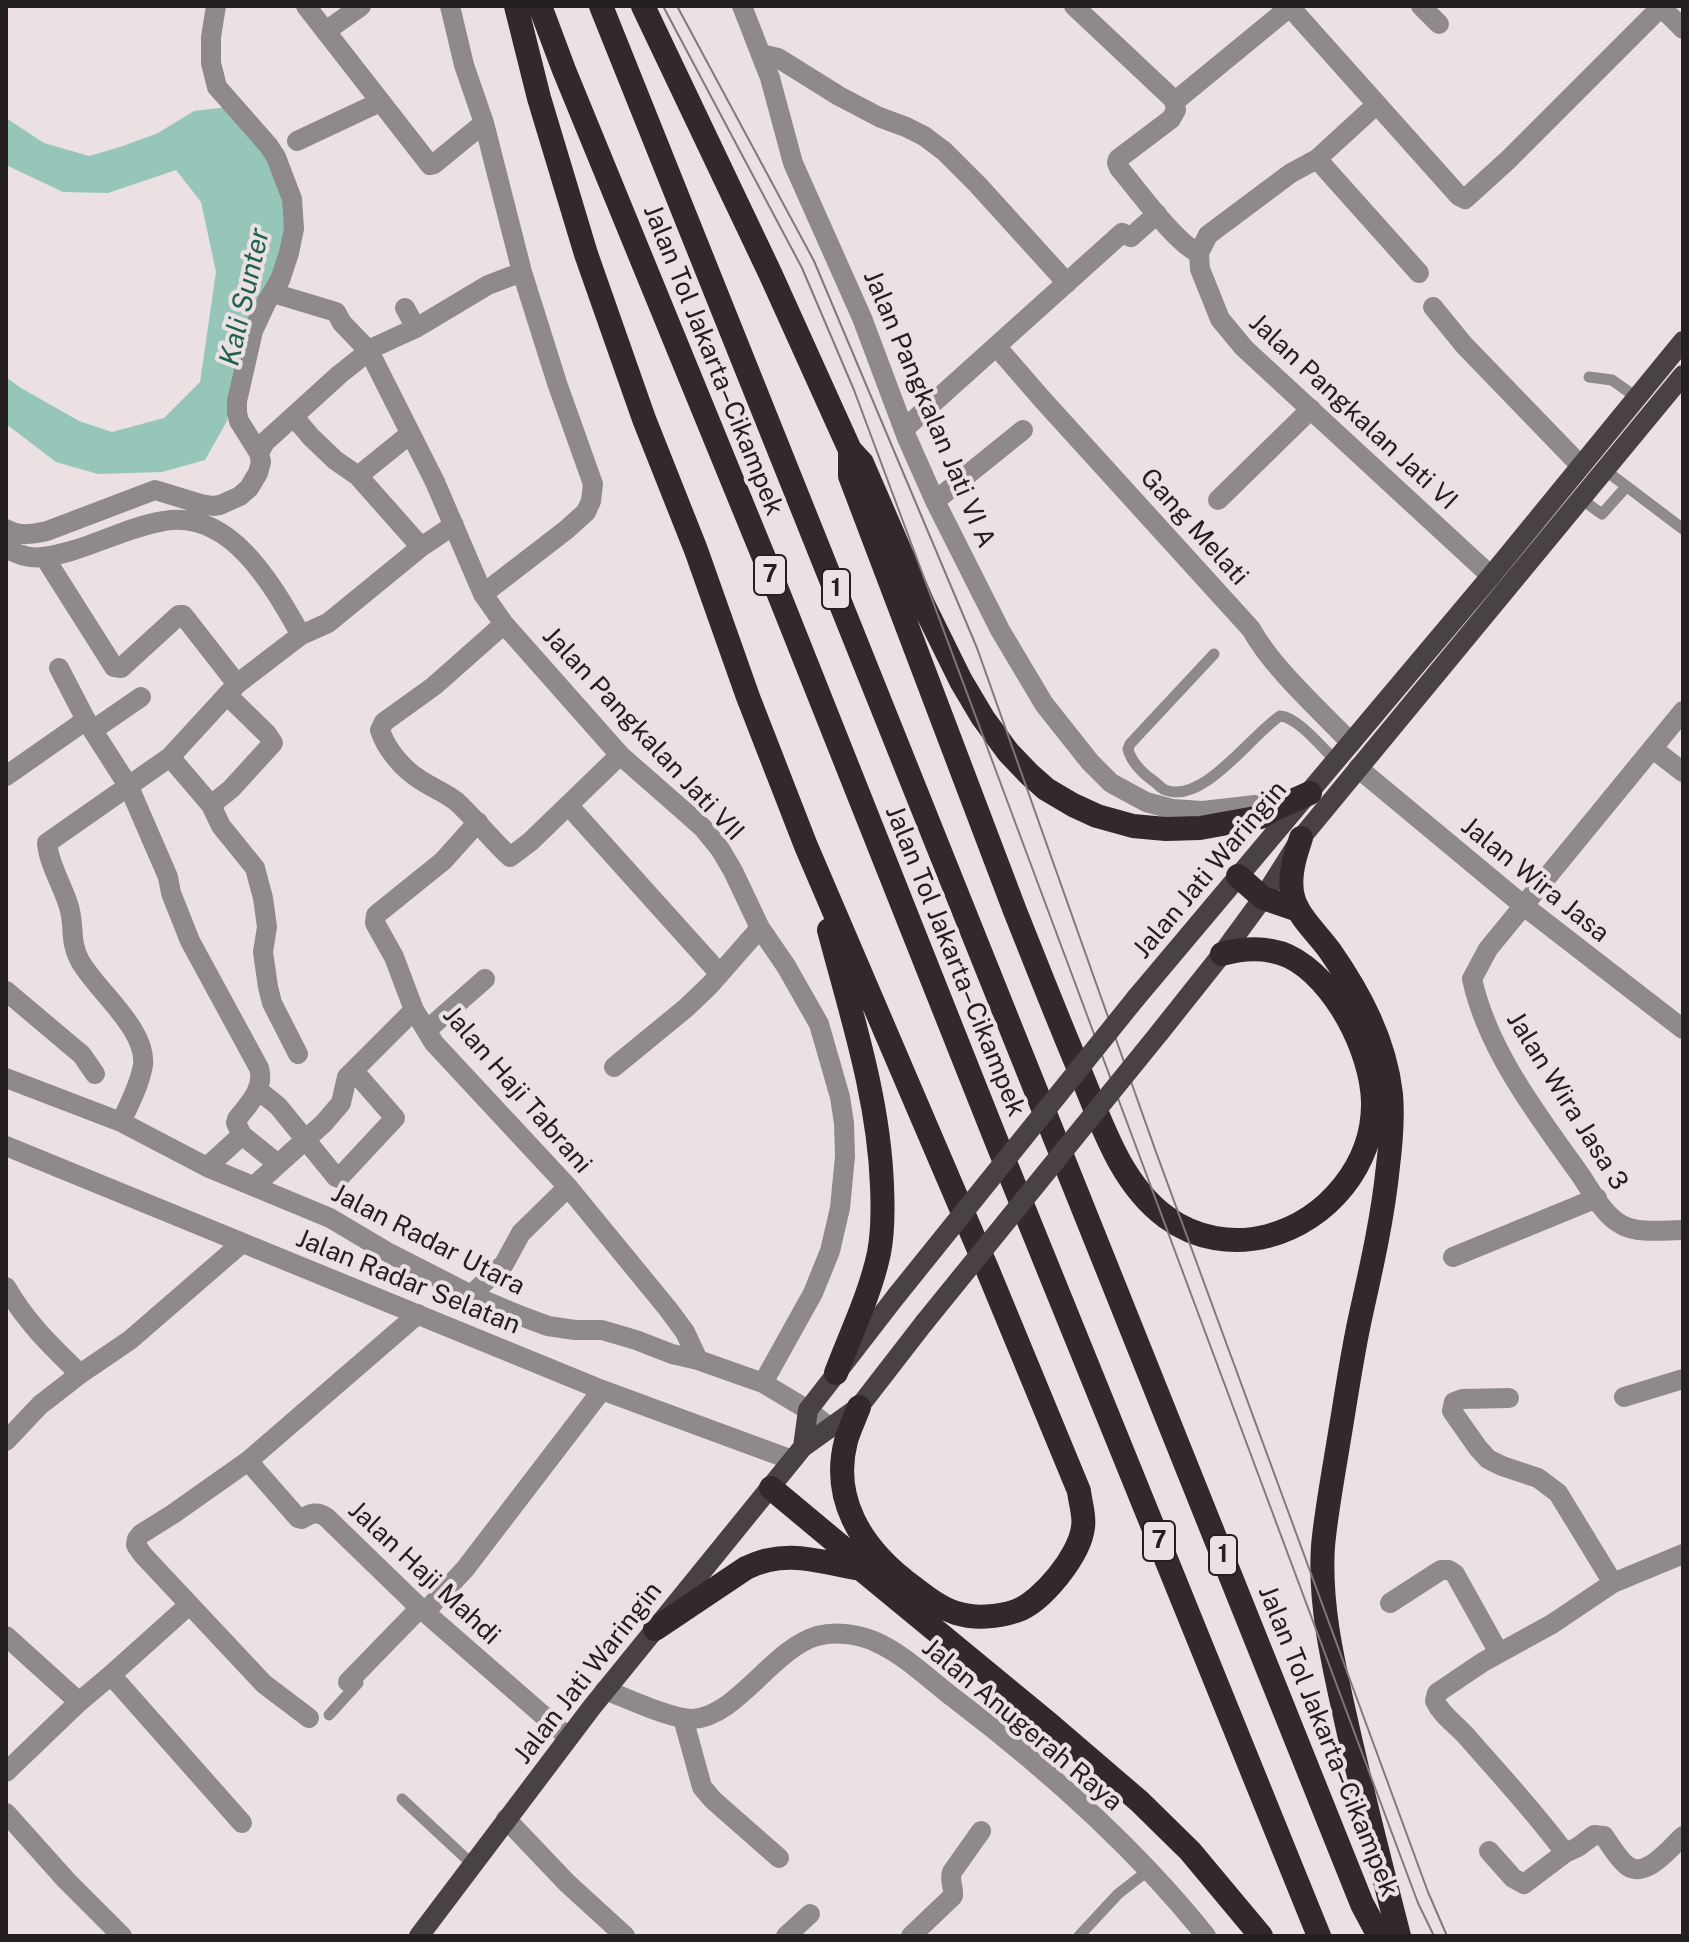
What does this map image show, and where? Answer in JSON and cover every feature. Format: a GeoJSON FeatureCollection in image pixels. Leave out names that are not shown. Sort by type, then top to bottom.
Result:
{"type":"FeatureCollection","features":[{"type":"Feature","properties":{"kind":"highway"},"geometry":{"type":"LineString","coordinates":[[516,6],[539,98],[586,254],[748,697],[806,846],[1078,1489],[1083,1527],[1074,1553],[1058,1578],[1019,1610],[984,1618],[955,1613],[927,1598],[893,1571],[852,1519],[846,1498],[843,1461],[846,1441],[859,1407]]}},
{"type":"Feature","properties":{"kind":"highway","name":"Jalan Tol Jakarta–Cikampek"},"geometry":{"type":"LineString","coordinates":[[540,6],[1319,1936]]}},
{"type":"Feature","properties":{"kind":"highway","name":"Jalan Tol Jakarta–Cikampek"},"geometry":{"type":"LineString","coordinates":[[601,6],[1362,1904],[1379,1936]]}},
{"type":"Feature","properties":{"kind":"highway"},"geometry":{"type":"LineString","coordinates":[[643,6],[850,450],[862,463],[923,604],[961,681],[1000,741],[1029,774],[1058,797],[1086,811],[1133,826],[1185,829],[1261,817],[1310,793]]}},
{"type":"Feature","properties":{"kind":"highway"},"geometry":{"type":"LineString","coordinates":[[850,450],[850,476],[908,632],[1047,992],[1109,1140],[1134,1185],[1165,1216],[1203,1236],[1242,1240],[1285,1231],[1332,1199],[1360,1162],[1370,1130],[1373,1102],[1369,1073],[1358,1041],[1339,1004],[1318,978],[1298,962],[1278,953],[1256,949],[1222,954]]}},
{"type":"Feature","properties":{"kind":"highway"},"geometry":{"type":"LineString","coordinates":[[908,632],[961,681]]}},
{"type":"Feature","properties":{"kind":"highway"},"geometry":{"type":"LineString","coordinates":[[1301,838],[1292,874],[1298,910],[1359,996],[1379,1042],[1391,1094],[1392,1124],[1386,1191],[1342,1418],[1323,1548],[1323,1577],[1328,1630],[1338,1683],[1399,1936]]}},
{"type":"Feature","properties":{"kind":"highway"},"geometry":{"type":"LineString","coordinates":[[806,846],[867,1071],[881,1153],[883,1205],[879,1250],[869,1292],[836,1373]]}},
{"type":"Feature","properties":{"kind":"highway"},"geometry":{"type":"LineString","coordinates":[[1238,876],[1263,898],[1298,910]]}},
{"type":"Feature","properties":{"kind":"highway"},"geometry":{"type":"LineString","coordinates":[[771,1488],[849,1553],[861,1569],[1139,1801],[1190,1851],[1261,1936]]}},
{"type":"Feature","properties":{"kind":"highway"},"geometry":{"type":"LineString","coordinates":[[655,1629],[761,1561],[792,1557],[861,1569]]}},
{"type":"Feature","properties":{"kind":"main road","name":"Jalan Jati Waringin"},"geometry":{"type":"LineString","coordinates":[[797,1454],[808,1410],[897,1295],[1136,998],[1491,576],[1683,341]]}},
{"type":"Feature","properties":{"kind":"main road","name":"Jalan Jati Waringin"},"geometry":{"type":"LineString","coordinates":[[419,1936],[605,1690],[797,1454],[859,1407],[1222,954],[1301,838],[1683,375]]}},
{"type":"Feature","properties":{"kind":"street"},"geometry":{"type":"LineString","coordinates":[[6,529],[12,533],[30,535],[47,531],[155,490],[201,504],[220,505],[240,496],[258,473],[261,462],[259,453],[239,421],[237,401],[253,331],[280,280],[289,253],[294,229],[292,199],[276,157],[268,145],[217,87],[211,63],[216,6]]}},
{"type":"Feature","properties":{"kind":"street"},"geometry":{"type":"LineString","coordinates":[[306,6],[431,165],[484,123]]}},
{"type":"Feature","properties":{"kind":"street"},"geometry":{"type":"LineString","coordinates":[[326,31],[361,6]]}},
{"type":"Feature","properties":{"kind":"street"},"geometry":{"type":"LineString","coordinates":[[450,6],[522,272],[593,484],[586,512],[483,594]]}},
{"type":"Feature","properties":{"kind":"street","name":"Jalan Pangkalan Jati VI A"},"geometry":{"type":"LineString","coordinates":[[742,6],[770,78],[793,163],[862,318],[935,501],[1000,630],[1044,704],[1090,762],[1111,783],[1146,802],[1172,809],[1203,811],[1255,805],[1272,810]]}},
{"type":"Feature","properties":{"kind":"street"},"geometry":{"type":"LineString","coordinates":[[1074,6],[1174,100],[1176,110],[1171,119],[1117,163],[1189,250],[1199,253],[1208,235],[1291,173],[1317,159],[1377,104]]}},
{"type":"Feature","properties":{"kind":"street"},"geometry":{"type":"LineString","coordinates":[[1174,100],[1291,6],[1465,199],[1661,6],[1683,29]]}},
{"type":"Feature","properties":{"kind":"street"},"geometry":{"type":"LineString","coordinates":[[1421,6],[1439,24]]}},
{"type":"Feature","properties":{"kind":"street"},"geometry":{"type":"LineString","coordinates":[[761,54],[778,58],[839,96],[924,136],[978,185],[1067,283]]}},
{"type":"Feature","properties":{"kind":"street"},"geometry":{"type":"LineString","coordinates":[[297,141],[380,102]]}},
{"type":"Feature","properties":{"kind":"street"},"geometry":{"type":"LineString","coordinates":[[1317,159],[1419,273]]}},
{"type":"Feature","properties":{"kind":"street"},"geometry":{"type":"LineString","coordinates":[[904,429],[1122,233],[1131,237],[1157,214]]}},
{"type":"Feature","properties":{"kind":"street","name":"Jalan Pangkalan Jati VI"},"geometry":{"type":"LineString","coordinates":[[1199,253],[1204,281],[1226,329],[1491,576]]}},
{"type":"Feature","properties":{"kind":"street"},"geometry":{"type":"LineString","coordinates":[[259,453],[265,442],[369,351],[416,328],[488,285],[522,272]]}},
{"type":"Feature","properties":{"kind":"street","name":"Jalan Pangkalan Jati VII"},"geometry":{"type":"LineString","coordinates":[[273,293],[336,312],[342,323],[369,351],[454,525],[483,594],[504,624],[620,755],[703,828],[720,849],[760,928],[819,1024],[840,1097],[845,1156],[840,1208],[830,1251],[813,1293],[763,1383]]}},
{"type":"Feature","properties":{"kind":"street"},"geometry":{"type":"LineString","coordinates":[[1433,307],[1502,386],[1580,465]]}},
{"type":"Feature","properties":{"kind":"street"},"geometry":{"type":"LineString","coordinates":[[405,308],[416,328]]}},
{"type":"Feature","properties":{"kind":"street","name":"Gang Melati"},"geometry":{"type":"LineString","coordinates":[[996,346],[1251,629],[1280,668],[1351,743]]}},
{"type":"Feature","properties":{"kind":"street"},"geometry":{"type":"LineString","coordinates":[[1218,500],[1311,409]]}},
{"type":"Feature","properties":{"kind":"street"},"geometry":{"type":"LineString","coordinates":[[294,417],[335,460],[358,476],[421,547]]}},
{"type":"Feature","properties":{"kind":"street"},"geometry":{"type":"LineString","coordinates":[[935,501],[1023,430]]}},
{"type":"Feature","properties":{"kind":"street"},"geometry":{"type":"LineString","coordinates":[[358,476],[410,434]]}},
{"type":"Feature","properties":{"kind":"street"},"geometry":{"type":"LineString","coordinates":[[6,548],[24,556],[45,558],[144,525],[168,520],[195,521],[218,530],[247,554],[276,593],[301,635]]}},
{"type":"Feature","properties":{"kind":"street"},"geometry":{"type":"LineString","coordinates":[[121,1122],[143,1066],[143,1055],[125,1017],[81,964],[75,952],[70,910],[46,846],[170,757],[232,690],[301,635],[328,623],[421,547],[454,525]]}},
{"type":"Feature","properties":{"kind":"street"},"geometry":{"type":"LineString","coordinates":[[45,558],[114,667],[121,668],[179,615],[183,615],[232,690],[267,734],[273,743],[231,789],[211,805]]}},
{"type":"Feature","properties":{"kind":"street"},"geometry":{"type":"LineString","coordinates":[[504,624],[434,686],[384,722],[380,730],[383,739],[409,772],[454,800],[510,857],[530,842],[620,755]]}},
{"type":"Feature","properties":{"kind":"street"},"geometry":{"type":"LineString","coordinates":[[59,668],[89,725],[129,787],[168,877],[190,941],[259,1068],[261,1082],[258,1090],[236,1123],[242,1135],[278,1164]]}},
{"type":"Feature","properties":{"kind":"street"},"geometry":{"type":"LineString","coordinates":[[6,776],[141,697]]}},
{"type":"Feature","properties":{"kind":"street","name":"Jalan Wira Jasa 3"},"geometry":{"type":"LineString","coordinates":[[1683,711],[1488,949],[1472,979],[1478,1007],[1505,1063],[1609,1216],[1624,1227],[1638,1230],[1683,1230]]}},
{"type":"Feature","properties":{"kind":"street"},"geometry":{"type":"LineString","coordinates":[[1653,749],[1683,772]]}},
{"type":"Feature","properties":{"kind":"street"},"geometry":{"type":"LineString","coordinates":[[170,757],[211,805],[221,826],[255,868],[267,927],[263,952],[268,987],[272,1003],[298,1054]]}},
{"type":"Feature","properties":{"kind":"street","name":"Jalan Wira Jasa"},"geometry":{"type":"LineString","coordinates":[[1358,768],[1524,906],[1683,1029]]}},
{"type":"Feature","properties":{"kind":"street"},"geometry":{"type":"LineString","coordinates":[[568,805],[720,974]]}},
{"type":"Feature","properties":{"kind":"street","name":"Jalan Haji Tabrani"},"geometry":{"type":"LineString","coordinates":[[478,822],[443,861],[376,915],[375,923],[394,957],[414,1010],[434,1043],[568,1187],[648,1283],[685,1332],[698,1360]]}},
{"type":"Feature","properties":{"kind":"street"},"geometry":{"type":"LineString","coordinates":[[614,1067],[686,1008],[760,928]]}},
{"type":"Feature","properties":{"kind":"street"},"geometry":{"type":"LineString","coordinates":[[427,1030],[485,979]]}},
{"type":"Feature","properties":{"kind":"street"},"geometry":{"type":"LineString","coordinates":[[6,991],[82,1055],[95,1074]]}},
{"type":"Feature","properties":{"kind":"street"},"geometry":{"type":"LineString","coordinates":[[254,1186],[341,1103],[347,1077],[414,1010]]}},
{"type":"Feature","properties":{"kind":"street"},"geometry":{"type":"LineString","coordinates":[[258,1090],[278,1106],[339,1178],[394,1120],[394,1116],[360,1078],[354,1074],[347,1077]]}},
{"type":"Feature","properties":{"kind":"street","name":"Jalan Radar Utara"},"geometry":{"type":"LineString","coordinates":[[6,1078],[121,1122],[207,1167],[330,1218],[389,1253],[471,1295],[548,1326],[602,1330],[763,1383],[808,1410],[830,1428]]}},
{"type":"Feature","properties":{"kind":"street"},"geometry":{"type":"LineString","coordinates":[[207,1167],[242,1135]]}},
{"type":"Feature","properties":{"kind":"street","name":"Jalan Radar Selatan"},"geometry":{"type":"LineString","coordinates":[[6,1146],[602,1390],[797,1454]]}},
{"type":"Feature","properties":{"kind":"street"},"geometry":{"type":"LineString","coordinates":[[471,1295],[504,1264],[521,1233],[568,1187]]}},
{"type":"Feature","properties":{"kind":"street"},"geometry":{"type":"LineString","coordinates":[[1453,1257],[1597,1198]]}},
{"type":"Feature","properties":{"kind":"street"},"geometry":{"type":"LineString","coordinates":[[6,1441],[40,1405],[130,1340],[242,1243]]}},
{"type":"Feature","properties":{"kind":"street"},"geometry":{"type":"LineString","coordinates":[[6,1287],[33,1328],[80,1374]]}},
{"type":"Feature","properties":{"kind":"street"},"geometry":{"type":"LineString","coordinates":[[319,1716],[264,1684],[143,1555],[136,1545],[137,1539],[248,1461],[418,1314]]}},
{"type":"Feature","properties":{"kind":"street"},"geometry":{"type":"LineString","coordinates":[[1624,1397],[1683,1379]]}},
{"type":"Feature","properties":{"kind":"street"},"geometry":{"type":"LineString","coordinates":[[348,1682],[465,1569],[602,1390]]}},
{"type":"Feature","properties":{"kind":"street"},"geometry":{"type":"LineString","coordinates":[[1509,1398],[1462,1399],[1454,1402],[1452,1411],[1488,1459],[1538,1478],[1558,1493],[1613,1583]]}},
{"type":"Feature","properties":{"kind":"street","name":"Jalan Haji Mahdi"},"geometry":{"type":"LineString","coordinates":[[248,1461],[298,1518],[316,1513],[326,1517],[422,1610],[568,1737]]}},
{"type":"Feature","properties":{"kind":"street"},"geometry":{"type":"LineString","coordinates":[[1565,1853],[1528,1805],[1443,1713],[1435,1701],[1438,1692],[1552,1624],[1613,1583],[1683,1554]]}},
{"type":"Feature","properties":{"kind":"street"},"geometry":{"type":"LineString","coordinates":[[1390,1603],[1441,1570],[1449,1570],[1455,1574],[1499,1653]]}},
{"type":"Feature","properties":{"kind":"street"},"geometry":{"type":"LineString","coordinates":[[6,1772],[79,1702],[189,1605]]}},
{"type":"Feature","properties":{"kind":"street","name":"Jalan Anugerah Raya"},"geometry":{"type":"LineString","coordinates":[[683,1718],[694,1719],[721,1709],[797,1646],[816,1636],[836,1633],[877,1643],[994,1729],[1075,1798],[1150,1869],[1206,1936]]}},
{"type":"Feature","properties":{"kind":"street"},"geometry":{"type":"LineString","coordinates":[[6,1636],[79,1702]]}},
{"type":"Feature","properties":{"kind":"street"},"geometry":{"type":"LineString","coordinates":[[111,1675],[242,1823]]}},
{"type":"Feature","properties":{"kind":"street"},"geometry":{"type":"LineString","coordinates":[[605,1690],[683,1718],[702,1787],[779,1858]]}},
{"type":"Feature","properties":{"kind":"street"},"geometry":{"type":"LineString","coordinates":[[6,1813],[122,1936]]}},
{"type":"Feature","properties":{"kind":"street"},"geometry":{"type":"LineString","coordinates":[[506,1819],[621,1935]]}},
{"type":"Feature","properties":{"kind":"street"},"geometry":{"type":"LineString","coordinates":[[911,1936],[949,1902],[954,1890],[950,1878],[952,1872],[981,1831]]}},
{"type":"Feature","properties":{"kind":"street"},"geometry":{"type":"LineString","coordinates":[[1489,1851],[1513,1878],[1524,1884],[1594,1835],[1604,1836],[1625,1865],[1640,1870],[1649,1866],[1683,1836]]}},
{"type":"Feature","properties":{"kind":"street"},"geometry":{"type":"LineString","coordinates":[[786,1936],[810,1914]]}},
{"type":"Feature","properties":{"kind":"lane"},"geometry":{"type":"LineString","coordinates":[[1589,377],[1612,380],[1636,397]]}},
{"type":"Feature","properties":{"kind":"lane"},"geometry":{"type":"LineString","coordinates":[[1605,470],[1683,529]]}},
{"type":"Feature","properties":{"kind":"lane"},"geometry":{"type":"LineString","coordinates":[[1581,499],[1602,514],[1626,487]]}},
{"type":"Feature","properties":{"kind":"lane"},"geometry":{"type":"LineString","coordinates":[[1214,654],[1130,744],[1130,756],[1150,779],[1165,790],[1184,791],[1210,780],[1280,716],[1288,717],[1336,761]]}},
{"type":"Feature","properties":{"kind":"lane"},"geometry":{"type":"LineString","coordinates":[[319,1716],[422,1610]]}},
{"type":"Feature","properties":{"kind":"lane"},"geometry":{"type":"LineString","coordinates":[[402,1799],[473,1865]]}},
{"type":"Feature","properties":{"kind":"lane"},"geometry":{"type":"LineString","coordinates":[[1079,1936],[1118,1894],[1150,1869]]}},
{"type":"Feature","properties":{"kind":"water","name":"Kali Sunter"},"geometry":{"type":"Polygon","coordinates":[[[228,107],[250,127],[286,195],[288,235],[233,375],[227,421],[205,460],[162,472],[98,474],[56,462],[6,424],[6,377],[79,421],[112,432],[164,418],[200,382],[216,272],[201,202],[176,170],[108,193],[63,192],[6,165],[6,118],[44,143],[89,156],[158,133],[194,111],[228,107]]]}},
{"type":"Feature","properties":{"kind":"tram line"},"geometry":{"type":"LineString","coordinates":[[663,6],[802,268],[854,390],[1418,1903],[1434,1936]]}},
{"type":"Feature","properties":{"kind":"tram line"},"geometry":{"type":"LineString","coordinates":[[677,6],[814,261],[977,648],[1156,1152],[1428,1892],[1447,1936]]}}]}
